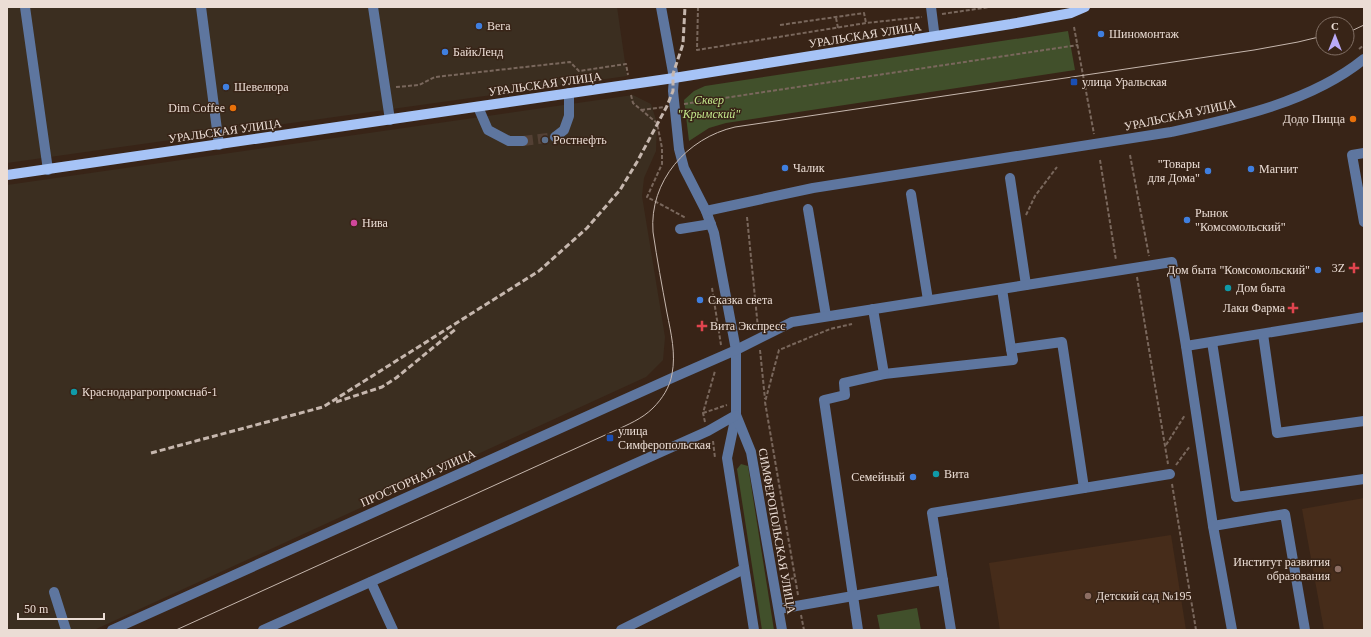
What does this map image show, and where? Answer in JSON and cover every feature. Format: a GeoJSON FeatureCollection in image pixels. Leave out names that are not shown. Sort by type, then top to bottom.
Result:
{"type":"FeatureCollection","features":[{"type":"Feature","properties":{"kind":"main road","name":"УРАЛЬСКАЯ УЛИЦА"},"geometry":{"type":"LineString","coordinates":[[673,76],[934,31],[1085,7]]}},
{"type":"Feature","properties":{"kind":"main road","name":"УРАЛЬСКАЯ УЛИЦА"},"geometry":{"type":"LineString","coordinates":[[7,171],[48,167],[219,143],[935,37],[1069,9]]}},
{"type":"Feature","properties":{"kind":"main road","name":"УРАЛЬСКАЯ УЛИЦА"},"geometry":{"type":"LineString","coordinates":[[390,118],[478,107],[629,82]]}},
{"type":"Feature","properties":{"kind":"main road","name":"УРАЛЬСКАЯ УЛИЦА"},"geometry":{"type":"LineString","coordinates":[[7,175],[48,167]]}},
{"type":"Feature","properties":{"kind":"street"},"geometry":{"type":"LineString","coordinates":[[26,7],[48,167]]}},
{"type":"Feature","properties":{"kind":"street"},"geometry":{"type":"LineString","coordinates":[[201,7],[219,143]]}},
{"type":"Feature","properties":{"kind":"street"},"geometry":{"type":"LineString","coordinates":[[373,7],[390,118]]}},
{"type":"Feature","properties":{"kind":"street","name":"СИМФЕРОПОЛЬСКАЯ УЛИЦА"},"geometry":{"type":"LineString","coordinates":[[661,7],[673,76],[674,105],[679,150],[682,162],[706,211],[714,233],[736,350],[736,415],[727,458],[754,630]]}},
{"type":"Feature","properties":{"kind":"street"},"geometry":{"type":"LineString","coordinates":[[932,11],[934,31]]}},
{"type":"Feature","properties":{"kind":"street","name":"УРАЛЬСКАЯ УЛИЦА"},"geometry":{"type":"LineString","coordinates":[[706,211],[812,188],[1171,132],[1224,121],[1270,107],[1318,88],[1355,67],[1364,60]]}},
{"type":"Feature","properties":{"kind":"street"},"geometry":{"type":"LineString","coordinates":[[554,137],[564,130],[569,116],[569,93]]}},
{"type":"Feature","properties":{"kind":"street"},"geometry":{"type":"LineString","coordinates":[[478,107],[488,130],[509,141],[523,141]]}},
{"type":"Feature","properties":{"kind":"street"},"geometry":{"type":"LineString","coordinates":[[1364,153],[1352,155],[1364,222]]}},
{"type":"Feature","properties":{"kind":"street"},"geometry":{"type":"LineString","coordinates":[[1010,178],[1026,285]]}},
{"type":"Feature","properties":{"kind":"street"},"geometry":{"type":"LineString","coordinates":[[911,194],[928,300]]}},
{"type":"Feature","properties":{"kind":"street"},"geometry":{"type":"LineString","coordinates":[[808,209],[826,316]]}},
{"type":"Feature","properties":{"kind":"street"},"geometry":{"type":"LineString","coordinates":[[680,230],[711,224]]}},
{"type":"Feature","properties":{"kind":"street","name":"ПРОСТОРНАЯ УЛИЦА"},"geometry":{"type":"LineString","coordinates":[[112,630],[736,350],[792,322],[1172,262],[1186,346]]}},
{"type":"Feature","properties":{"kind":"street"},"geometry":{"type":"LineString","coordinates":[[858,630],[824,400],[845,395],[844,383],[884,374],[1013,360],[1002,289]]}},
{"type":"Feature","properties":{"kind":"street"},"geometry":{"type":"LineString","coordinates":[[874,309],[884,374]]}},
{"type":"Feature","properties":{"kind":"street"},"geometry":{"type":"LineString","coordinates":[[1232,630],[1213,526],[1186,346],[1364,317]]}},
{"type":"Feature","properties":{"kind":"street"},"geometry":{"type":"LineString","coordinates":[[1263,334],[1277,433],[1364,421]]}},
{"type":"Feature","properties":{"kind":"street"},"geometry":{"type":"LineString","coordinates":[[1011,349],[1062,342],[1084,488]]}},
{"type":"Feature","properties":{"kind":"street"},"geometry":{"type":"LineString","coordinates":[[1212,342],[1236,497],[1364,479]]}},
{"type":"Feature","properties":{"kind":"street"},"geometry":{"type":"LineString","coordinates":[[263,630],[708,431],[736,415]]}},
{"type":"Feature","properties":{"kind":"street","name":"СИМФЕРОПОЛЬСКАЯ УЛИЦА"},"geometry":{"type":"LineString","coordinates":[[736,415],[751,452],[782,630]]}},
{"type":"Feature","properties":{"kind":"street"},"geometry":{"type":"LineString","coordinates":[[951,630],[932,513],[1170,474]]}},
{"type":"Feature","properties":{"kind":"street"},"geometry":{"type":"LineString","coordinates":[[1213,526],[1285,514],[1305,630]]}},
{"type":"Feature","properties":{"kind":"street"},"geometry":{"type":"LineString","coordinates":[[627,629],[744,569]]}},
{"type":"Feature","properties":{"kind":"street"},"geometry":{"type":"LineString","coordinates":[[779,609],[943,580]]}},
{"type":"Feature","properties":{"kind":"street"},"geometry":{"type":"LineString","coordinates":[[371,582],[393,630]]}},
{"type":"Feature","properties":{"kind":"street"},"geometry":{"type":"LineString","coordinates":[[54,592],[66,630]]}},
{"type":"Feature","properties":{"kind":"path"},"geometry":{"type":"LineString","coordinates":[[698,7],[697,50],[866,24],[932,11],[990,7]]}},
{"type":"Feature","properties":{"kind":"path"},"geometry":{"type":"LineString","coordinates":[[780,25],[864,13],[866,24]]}},
{"type":"Feature","properties":{"kind":"path"},"geometry":{"type":"LineString","coordinates":[[836,18],[838,28]]}},
{"type":"Feature","properties":{"kind":"path"},"geometry":{"type":"LineString","coordinates":[[1074,26],[1094,134]]}},
{"type":"Feature","properties":{"kind":"path"},"geometry":{"type":"LineString","coordinates":[[642,110],[1078,45]]}},
{"type":"Feature","properties":{"kind":"path"},"geometry":{"type":"LineString","coordinates":[[1355,52],[1364,45]]}},
{"type":"Feature","properties":{"kind":"path"},"geometry":{"type":"LineString","coordinates":[[385,88],[418,85],[435,77],[570,62],[579,71],[626,64],[633,103],[657,123],[662,148],[662,164],[647,197],[687,218]]}},
{"type":"Feature","properties":{"kind":"path"},"geometry":{"type":"LineString","coordinates":[[1130,155],[1151,266]]}},
{"type":"Feature","properties":{"kind":"path"},"geometry":{"type":"LineString","coordinates":[[1100,160],[1118,271]]}},
{"type":"Feature","properties":{"kind":"path"},"geometry":{"type":"LineString","coordinates":[[747,217],[765,402]]}},
{"type":"Feature","properties":{"kind":"path"},"geometry":{"type":"LineString","coordinates":[[1135,268],[1196,630]]}},
{"type":"Feature","properties":{"kind":"path"},"geometry":{"type":"LineString","coordinates":[[711,282],[722,350]]}},
{"type":"Feature","properties":{"kind":"path"},"geometry":{"type":"LineString","coordinates":[[706,426],[703,413],[715,371]]}},
{"type":"Feature","properties":{"kind":"path"},"geometry":{"type":"LineString","coordinates":[[1165,446],[1195,399]]}},
{"type":"Feature","properties":{"kind":"path"},"geometry":{"type":"LineString","coordinates":[[703,413],[728,404]]}},
{"type":"Feature","properties":{"kind":"path"},"geometry":{"type":"LineString","coordinates":[[1170,474],[1199,434]]}},
{"type":"Feature","properties":{"kind":"shaded area"},"geometry":{"type":"Polygon","coordinates":[[[7,7],[617,7],[627,76],[7,163],[7,7]]]}},
{"type":"Feature","properties":{"kind":"shaded area"},"geometry":{"type":"Polygon","coordinates":[[[633,95],[651,104],[657,123],[656,151],[644,178],[642,196],[665,337],[663,360],[646,377],[94,630],[7,630],[7,185],[633,95]]]}},
{"type":"Feature","properties":{"kind":"shaded area","name":"Институт развития образования"},"geometry":{"type":"Polygon","coordinates":[[[1364,498],[1364,630],[1324,630],[1302,509],[1364,498]]]}},
{"type":"Feature","properties":{"kind":"shaded area","name":"Детский сад №195"},"geometry":{"type":"Polygon","coordinates":[[[1171,535],[1186,630],[1000,630],[989,563],[1171,535]]]}},
{"type":"Feature","properties":{"kind":"green space","name":"Сквер \"Крымский\""},"geometry":{"type":"Polygon","coordinates":[[[1068,31],[1075,70],[726,123],[709,128],[689,141],[684,100],[694,91],[705,86],[1068,31]]]}},
{"type":"Feature","properties":{"kind":"green space"},"geometry":{"type":"Polygon","coordinates":[[[741,464],[748,466],[774,630],[762,630],[737,469],[741,464]]]}},
{"type":"Feature","properties":{"kind":"green space"},"geometry":{"type":"Polygon","coordinates":[[[917,608],[921,630],[880,630],[877,615],[917,608]]]}},
{"type":"Feature","properties":{"kind":"tunnel"},"geometry":{"type":"LineString","coordinates":[[523,141],[555,137]]}},
{"type":"Feature","properties":{"kind":"tram line"},"geometry":{"type":"LineString","coordinates":[[1355,29],[1364,25]]}},
{"type":"Feature","properties":{"kind":"tram line"},"geometry":{"type":"LineString","coordinates":[[176,630],[624,426],[639,419],[649,412],[659,401],[667,388],[673,366],[671,336],[653,232],[653,213],[657,196],[674,164],[701,141],[735,127],[1254,50],[1315,38]]}},
{"type":"Feature","properties":{"kind":"railway"},"geometry":{"type":"LineString","coordinates":[[151,453],[323,407],[539,271],[587,228],[620,190],[637,162],[667,106],[673,91],[673,74],[683,44],[685,7]]}},
{"type":"Feature","properties":{"kind":"railway"},"geometry":{"type":"LineString","coordinates":[[336,402],[382,387],[396,378],[457,328]]}},
{"type":"Feature","properties":{"kind":"place","name":"Вега"},"geometry":{"type":"Point","coordinates":[479,26]}},
{"type":"Feature","properties":{"kind":"place","name":"Шиномонтаж"},"geometry":{"type":"Point","coordinates":[1101,34]}},
{"type":"Feature","properties":{"kind":"place","name":"БайкЛенд"},"geometry":{"type":"Point","coordinates":[445,52]}},
{"type":"Feature","properties":{"kind":"place","name":"улица Уральская"},"geometry":{"type":"Point","coordinates":[1074,82]}},
{"type":"Feature","properties":{"kind":"place","name":"Шевелюра"},"geometry":{"type":"Point","coordinates":[226,87]}},
{"type":"Feature","properties":{"kind":"place","name":"Dim Coffee"},"geometry":{"type":"Point","coordinates":[233,108]}},
{"type":"Feature","properties":{"kind":"place","name":"Додо Пицца"},"geometry":{"type":"Point","coordinates":[1353,119]}},
{"type":"Feature","properties":{"kind":"place","name":"Ростнефть"},"geometry":{"type":"Point","coordinates":[545,140]}},
{"type":"Feature","properties":{"kind":"place","name":"Чалик"},"geometry":{"type":"Point","coordinates":[785,168]}},
{"type":"Feature","properties":{"kind":"place","name":"Магнит"},"geometry":{"type":"Point","coordinates":[1251,169]}},
{"type":"Feature","properties":{"kind":"place","name":"\"Товары для Дома\""},"geometry":{"type":"Point","coordinates":[1208,171]}},
{"type":"Feature","properties":{"kind":"place","name":"Рынок \"Комсомольский\""},"geometry":{"type":"Point","coordinates":[1187,220]}},
{"type":"Feature","properties":{"kind":"place","name":"Нива"},"geometry":{"type":"Point","coordinates":[354,223]}},
{"type":"Feature","properties":{"kind":"place","name":"3Z"},"geometry":{"type":"Point","coordinates":[1354,268]}},
{"type":"Feature","properties":{"kind":"place","name":"Дом быта \"Комсомольский\""},"geometry":{"type":"Point","coordinates":[1318,270]}},
{"type":"Feature","properties":{"kind":"place","name":"Дом быта"},"geometry":{"type":"Point","coordinates":[1228,288]}},
{"type":"Feature","properties":{"kind":"place","name":"Сказка света"},"geometry":{"type":"Point","coordinates":[700,300]}},
{"type":"Feature","properties":{"kind":"place","name":"Лаки Фарма"},"geometry":{"type":"Point","coordinates":[1293,308]}},
{"type":"Feature","properties":{"kind":"place","name":"Вита Экспресс"},"geometry":{"type":"Point","coordinates":[702,326]}},
{"type":"Feature","properties":{"kind":"place","name":"Краснодарагропромснаб-1"},"geometry":{"type":"Point","coordinates":[74,392]}},
{"type":"Feature","properties":{"kind":"place","name":"улица Симферопольская"},"geometry":{"type":"Point","coordinates":[610,438]}},
{"type":"Feature","properties":{"kind":"place","name":"Вита"},"geometry":{"type":"Point","coordinates":[936,474]}},
{"type":"Feature","properties":{"kind":"place","name":"Семейный"},"geometry":{"type":"Point","coordinates":[913,477]}},
{"type":"Feature","properties":{"kind":"place","name":"Институт развития образования"},"geometry":{"type":"Point","coordinates":[1338,569]}},
{"type":"Feature","properties":{"kind":"place","name":"Детский сад №195"},"geometry":{"type":"Point","coordinates":[1088,596]}}]}
